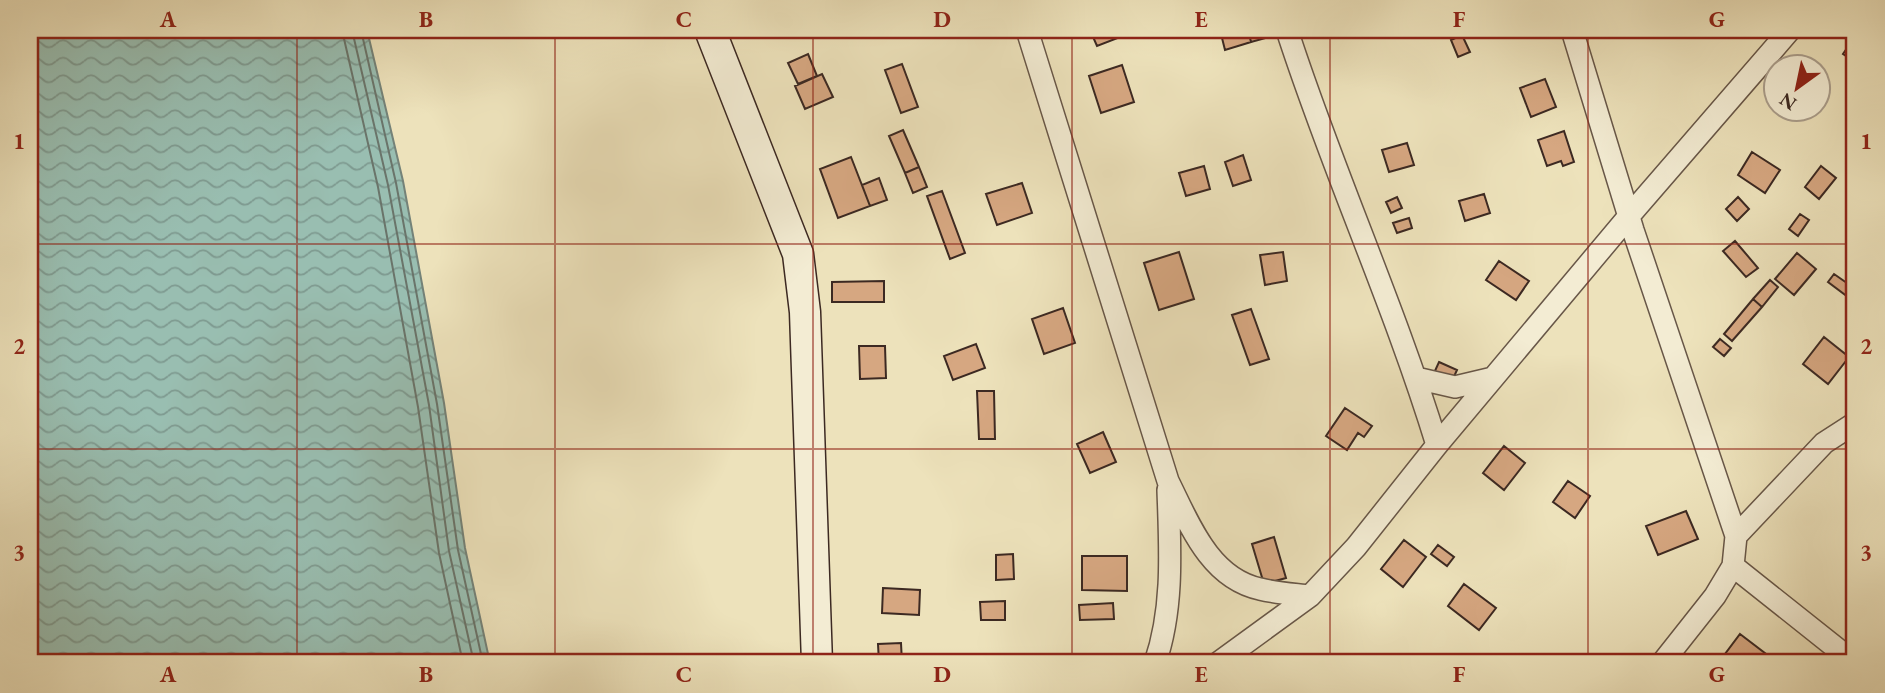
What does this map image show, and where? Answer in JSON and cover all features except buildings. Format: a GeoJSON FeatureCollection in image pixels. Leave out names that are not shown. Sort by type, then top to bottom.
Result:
{"type":"FeatureCollection","features":[{"type":"Feature","properties":{"kind":"street"},"geometry":{"type":"LineString","coordinates":[[710,30],[799,254],[805,312],[817,663]]}},
{"type":"Feature","properties":{"kind":"street"},"geometry":{"type":"LineString","coordinates":[[1027,30],[1168,481],[1201,546],[1228,575],[1260,589],[1310,596]]}},
{"type":"Feature","properties":{"kind":"street"},"geometry":{"type":"LineString","coordinates":[[1287,30],[1308,93],[1416,378],[1437,444]]}},
{"type":"Feature","properties":{"kind":"street"},"geometry":{"type":"LineString","coordinates":[[1572,30],[1629,216],[1736,536],[1733,566],[1715,596],[1662,663]]}},
{"type":"Feature","properties":{"kind":"street"},"geometry":{"type":"LineString","coordinates":[[1218,663],[1310,596],[1356,547],[1493,377],[1790,30]]}},
{"type":"Feature","properties":{"kind":"street"},"geometry":{"type":"LineString","coordinates":[[1416,378],[1455,387],[1493,377]]}},
{"type":"Feature","properties":{"kind":"street"},"geometry":{"type":"LineString","coordinates":[[1736,536],[1824,443],[1855,423]]}},
{"type":"Feature","properties":{"kind":"street"},"geometry":{"type":"LineString","coordinates":[[1155,663],[1164,636],[1171,560],[1168,481]]}},
{"type":"Feature","properties":{"kind":"street"},"geometry":{"type":"LineString","coordinates":[[1733,566],[1855,663]]}},
{"type":"Feature","properties":{"kind":"water"},"geometry":{"type":"Polygon","coordinates":[[[30,30],[367,30],[403,181],[444,403],[465,548],[490,663],[30,663],[30,30]]]}}]}
